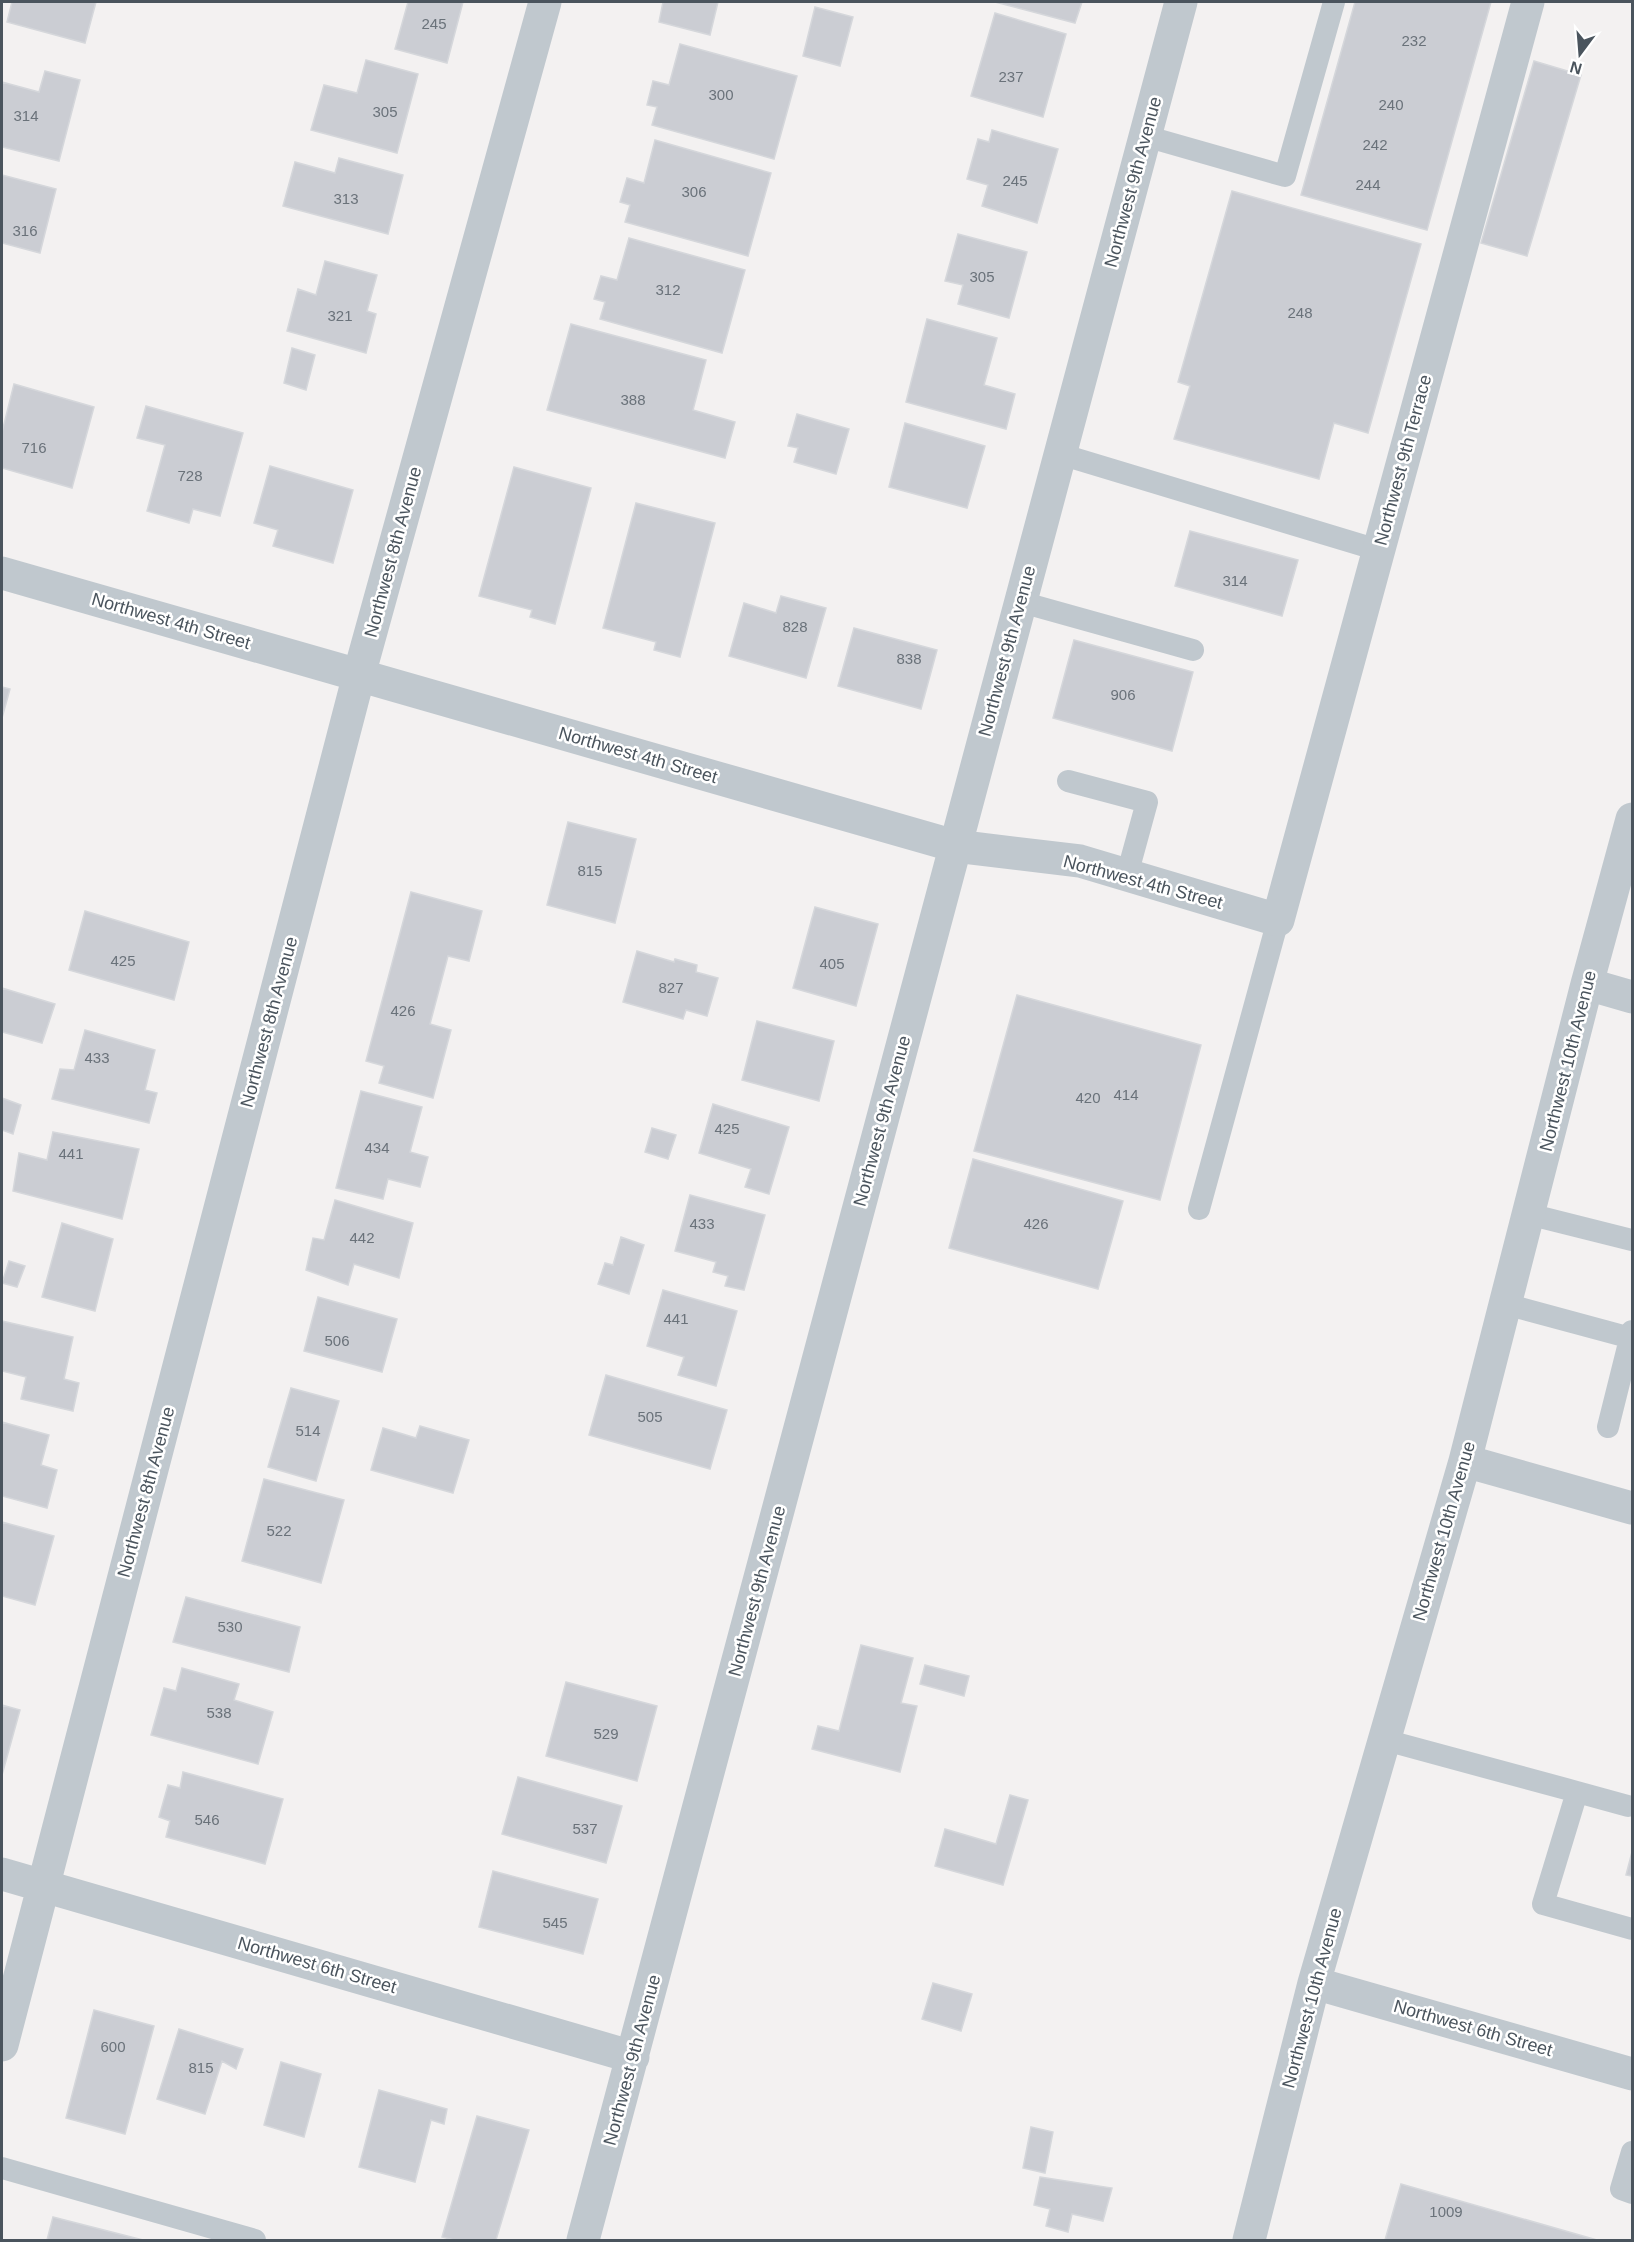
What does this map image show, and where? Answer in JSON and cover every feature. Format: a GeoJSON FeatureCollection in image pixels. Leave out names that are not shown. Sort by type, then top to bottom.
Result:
{"type":"FeatureCollection","features":[{"type":"Feature","properties":{"kind":"street","name":"Northwest 8th Avenue"},"geometry":{"type":"LineString","coordinates":[[2,2045],[360,675],[545,2]]}},
{"type":"Feature","properties":{"kind":"street","name":"Northwest 9th Avenue"},"geometry":{"type":"LineString","coordinates":[[583,2241],[1181,2]]}},
{"type":"Feature","properties":{"kind":"street","name":"Northwest 9th Terrace"},"geometry":{"type":"LineString","coordinates":[[1278,920],[1528,2]]}},
{"type":"Feature","properties":{"kind":"street","name":"Northwest 4th Street"},"geometry":{"type":"LineString","coordinates":[[2,573],[955,846],[1080,861],[1278,920]]}},
{"type":"Feature","properties":{"kind":"street","name":"Northwest 10th Avenue"},"geometry":{"type":"LineString","coordinates":[[1249,2241],[1314,1983],[1465,1461],[1587,984],[1632,819]]}},
{"type":"Feature","properties":{"kind":"street"},"geometry":{"type":"LineString","coordinates":[[1587,984],[1632,997]]}},
{"type":"Feature","properties":{"kind":"street"},"geometry":{"type":"LineString","coordinates":[[1465,1461],[1632,1508]]}},
{"type":"Feature","properties":{"kind":"street","name":"Northwest 6th Street"},"geometry":{"type":"LineString","coordinates":[[2,1874],[633,2057]]}},
{"type":"Feature","properties":{"kind":"street","name":"Northwest 6th Street"},"geometry":{"type":"LineString","coordinates":[[1314,1983],[1632,2074]]}},
{"type":"Feature","properties":{"kind":"lane"},"geometry":{"type":"LineString","coordinates":[[1145,136],[1285,176],[1334,2]]}},
{"type":"Feature","properties":{"kind":"lane"},"geometry":{"type":"LineString","coordinates":[[1060,454],[1378,550]]}},
{"type":"Feature","properties":{"kind":"lane"},"geometry":{"type":"LineString","coordinates":[[1021,602],[1193,650]]}},
{"type":"Feature","properties":{"kind":"lane"},"geometry":{"type":"LineString","coordinates":[[1068,781],[1147,802],[1126,875]]}},
{"type":"Feature","properties":{"kind":"lane"},"geometry":{"type":"LineString","coordinates":[[1199,1209],[1278,920]]}},
{"type":"Feature","properties":{"kind":"lane"},"geometry":{"type":"LineString","coordinates":[[1528,1214],[1632,1240]]}},
{"type":"Feature","properties":{"kind":"lane"},"geometry":{"type":"LineString","coordinates":[[1505,1304],[1632,1335],[1608,1427]]}},
{"type":"Feature","properties":{"kind":"lane"},"geometry":{"type":"LineString","coordinates":[[1385,1740],[1577,1792],[1631,1802]]}},
{"type":"Feature","properties":{"kind":"lane"},"geometry":{"type":"LineString","coordinates":[[1577,1792],[1542,1904],[1632,1929]]}},
{"type":"Feature","properties":{"kind":"lane"},"geometry":{"type":"LineString","coordinates":[[1632,2152],[1621,2189],[1632,2193]]}},
{"type":"Feature","properties":{"kind":"lane"},"geometry":{"type":"LineString","coordinates":[[2,2168],[255,2241]]}},
{"type":"Feature","properties":{"kind":"building"},"geometry":{"type":"Polygon","coordinates":[[[12,2],[96,2],[85,43],[7,22],[12,2]]]}},
{"type":"Feature","properties":{"kind":"building"},"geometry":{"type":"Polygon","coordinates":[[[408,2],[463,2],[447,63],[395,49],[408,2]]]}},
{"type":"Feature","properties":{"kind":"building"},"geometry":{"type":"Polygon","coordinates":[[[663,2],[718,2],[710,35],[659,22],[663,2]]]}},
{"type":"Feature","properties":{"kind":"building"},"geometry":{"type":"Polygon","coordinates":[[[995,2],[1082,2],[1075,23],[995,2]]]}},
{"type":"Feature","properties":{"kind":"building"},"geometry":{"type":"Polygon","coordinates":[[[1355,2],[1491,2],[1427,230],[1301,195],[1355,2]]]}},
{"type":"Feature","properties":{"kind":"building"},"geometry":{"type":"Polygon","coordinates":[[[815,7],[853,17],[840,66],[803,56],[815,7]]]}},
{"type":"Feature","properties":{"kind":"building"},"geometry":{"type":"Polygon","coordinates":[[[995,13],[1066,34],[1043,117],[971,96],[995,13]]]}},
{"type":"Feature","properties":{"kind":"building"},"geometry":{"type":"Polygon","coordinates":[[[680,44],[797,76],[774,159],[652,125],[657,107],[647,105],[653,81],[669,85],[680,44]]]}},
{"type":"Feature","properties":{"kind":"building"},"geometry":{"type":"Polygon","coordinates":[[[366,60],[418,74],[397,153],[311,130],[324,85],[357,93],[366,60]]]}},
{"type":"Feature","properties":{"kind":"building"},"geometry":{"type":"Polygon","coordinates":[[[1534,61],[1581,75],[1527,256],[1481,243],[1534,61]]]}},
{"type":"Feature","properties":{"kind":"building"},"geometry":{"type":"Polygon","coordinates":[[[45,71],[80,80],[59,161],[2,147],[2,82],[39,92],[45,71]]]}},
{"type":"Feature","properties":{"kind":"building"},"geometry":{"type":"Polygon","coordinates":[[[992,130],[1058,149],[1037,223],[982,206],[988,185],[967,179],[978,139],[989,142],[992,130]]]}},
{"type":"Feature","properties":{"kind":"building"},"geometry":{"type":"Polygon","coordinates":[[[655,140],[771,173],[748,256],[625,222],[630,205],[620,202],[627,178],[644,183],[655,140]]]}},
{"type":"Feature","properties":{"kind":"building"},"geometry":{"type":"Polygon","coordinates":[[[339,158],[403,175],[388,234],[283,206],[295,162],[335,173],[339,158]]]}},
{"type":"Feature","properties":{"kind":"building"},"geometry":{"type":"Polygon","coordinates":[[[2,175],[56,189],[40,253],[2,243],[2,175]]]}},
{"type":"Feature","properties":{"kind":"building"},"geometry":{"type":"Polygon","coordinates":[[[1232,191],[1421,244],[1368,433],[1334,423],[1319,479],[1174,439],[1190,386],[1178,382],[1232,191]]]}},
{"type":"Feature","properties":{"kind":"building"},"geometry":{"type":"Polygon","coordinates":[[[958,234],[1027,252],[1009,318],[958,304],[963,285],[945,281],[958,234]]]}},
{"type":"Feature","properties":{"kind":"building"},"geometry":{"type":"Polygon","coordinates":[[[629,238],[745,270],[722,353],[600,319],[605,302],[594,299],[601,276],[617,280],[629,238]]]}},
{"type":"Feature","properties":{"kind":"building"},"geometry":{"type":"Polygon","coordinates":[[[325,261],[377,275],[367,311],[376,314],[366,353],[287,331],[298,289],[316,295],[325,261]]]}},
{"type":"Feature","properties":{"kind":"building"},"geometry":{"type":"Polygon","coordinates":[[[927,319],[997,338],[984,385],[1015,394],[1006,429],[906,402],[927,319]]]}},
{"type":"Feature","properties":{"kind":"building"},"geometry":{"type":"Polygon","coordinates":[[[571,324],[706,360],[693,410],[735,422],[725,458],[547,410],[571,324]]]}},
{"type":"Feature","properties":{"kind":"building"},"geometry":{"type":"Polygon","coordinates":[[[292,348],[315,355],[306,390],[284,383],[292,348]]]}},
{"type":"Feature","properties":{"kind":"building"},"geometry":{"type":"Polygon","coordinates":[[[14,384],[94,407],[72,488],[2,468],[2,432],[14,384]]]}},
{"type":"Feature","properties":{"kind":"building"},"geometry":{"type":"Polygon","coordinates":[[[146,406],[243,433],[220,516],[193,509],[189,523],[147,511],[165,445],[137,438],[146,406]]]}},
{"type":"Feature","properties":{"kind":"building"},"geometry":{"type":"Polygon","coordinates":[[[797,414],[849,429],[836,474],[794,462],[798,448],[788,446],[797,414]]]}},
{"type":"Feature","properties":{"kind":"building"},"geometry":{"type":"Polygon","coordinates":[[[905,423],[985,446],[967,508],[889,487],[905,423]]]}},
{"type":"Feature","properties":{"kind":"building"},"geometry":{"type":"Polygon","coordinates":[[[270,466],[353,490],[333,563],[273,546],[278,530],[254,523],[270,466]]]}},
{"type":"Feature","properties":{"kind":"building"},"geometry":{"type":"Polygon","coordinates":[[[514,467],[591,488],[555,624],[530,617],[532,610],[479,596],[514,467]]]}},
{"type":"Feature","properties":{"kind":"building"},"geometry":{"type":"Polygon","coordinates":[[[636,503],[715,523],[680,657],[654,650],[656,642],[603,628],[636,503]]]}},
{"type":"Feature","properties":{"kind":"building"},"geometry":{"type":"Polygon","coordinates":[[[1190,531],[1298,560],[1282,616],[1175,586],[1190,531]]]}},
{"type":"Feature","properties":{"kind":"building"},"geometry":{"type":"Polygon","coordinates":[[[781,596],[826,608],[806,678],[729,656],[744,603],[776,613],[781,596]]]}},
{"type":"Feature","properties":{"kind":"building"},"geometry":{"type":"Polygon","coordinates":[[[854,628],[937,650],[921,709],[838,686],[854,628]]]}},
{"type":"Feature","properties":{"kind":"building"},"geometry":{"type":"Polygon","coordinates":[[[1074,640],[1193,672],[1172,751],[1053,718],[1074,640]]]}},
{"type":"Feature","properties":{"kind":"building"},"geometry":{"type":"Polygon","coordinates":[[[2,687],[10,689],[2,718],[2,687]]]}},
{"type":"Feature","properties":{"kind":"building"},"geometry":{"type":"Polygon","coordinates":[[[568,822],[636,839],[615,923],[547,905],[568,822]]]}},
{"type":"Feature","properties":{"kind":"building"},"geometry":{"type":"Polygon","coordinates":[[[411,892],[482,911],[469,961],[448,956],[430,1024],[451,1030],[433,1098],[379,1083],[384,1066],[366,1061],[411,892]]]}},
{"type":"Feature","properties":{"kind":"building"},"geometry":{"type":"Polygon","coordinates":[[[815,907],[878,924],[856,1006],[793,988],[815,907]]]}},
{"type":"Feature","properties":{"kind":"building"},"geometry":{"type":"Polygon","coordinates":[[[85,911],[189,942],[174,1000],[69,970],[85,911]]]}},
{"type":"Feature","properties":{"kind":"building"},"geometry":{"type":"Polygon","coordinates":[[[637,951],[674,962],[675,959],[697,965],[696,972],[718,978],[707,1016],[686,1010],[683,1019],[623,1002],[637,951]]]}},
{"type":"Feature","properties":{"kind":"building"},"geometry":{"type":"Polygon","coordinates":[[[2,988],[55,1004],[42,1043],[2,1032],[2,988]]]}},
{"type":"Feature","properties":{"kind":"building"},"geometry":{"type":"Polygon","coordinates":[[[1017,995],[1201,1045],[1160,1200],[974,1151],[1017,995]]]}},
{"type":"Feature","properties":{"kind":"building"},"geometry":{"type":"Polygon","coordinates":[[[757,1021],[834,1041],[819,1101],[742,1080],[757,1021]]]}},
{"type":"Feature","properties":{"kind":"building"},"geometry":{"type":"Polygon","coordinates":[[[85,1030],[155,1050],[145,1090],[157,1093],[149,1123],[52,1099],[60,1069],[74,1070],[85,1030]]]}},
{"type":"Feature","properties":{"kind":"building"},"geometry":{"type":"Polygon","coordinates":[[[361,1091],[422,1107],[410,1152],[428,1157],[420,1187],[388,1179],[383,1199],[336,1188],[361,1091]]]}},
{"type":"Feature","properties":{"kind":"building"},"geometry":{"type":"Polygon","coordinates":[[[2,1098],[21,1105],[13,1134],[2,1130],[2,1098]]]}},
{"type":"Feature","properties":{"kind":"building"},"geometry":{"type":"Polygon","coordinates":[[[713,1104],[789,1127],[769,1194],[745,1187],[751,1169],[699,1153],[713,1104]]]}},
{"type":"Feature","properties":{"kind":"building"},"geometry":{"type":"Polygon","coordinates":[[[652,1128],[676,1135],[668,1159],[645,1152],[652,1128]]]}},
{"type":"Feature","properties":{"kind":"building"},"geometry":{"type":"Polygon","coordinates":[[[53,1132],[139,1149],[122,1219],[13,1191],[19,1153],[47,1160],[53,1132]]]}},
{"type":"Feature","properties":{"kind":"building"},"geometry":{"type":"Polygon","coordinates":[[[973,1159],[1123,1201],[1098,1289],[949,1248],[973,1159]]]}},
{"type":"Feature","properties":{"kind":"building"},"geometry":{"type":"Polygon","coordinates":[[[690,1195],[765,1215],[744,1290],[725,1286],[728,1276],[713,1272],[716,1262],[675,1251],[690,1195]]]}},
{"type":"Feature","properties":{"kind":"building"},"geometry":{"type":"Polygon","coordinates":[[[335,1200],[413,1223],[399,1278],[354,1264],[348,1285],[306,1270],[313,1238],[324,1240],[335,1200]]]}},
{"type":"Feature","properties":{"kind":"building"},"geometry":{"type":"Polygon","coordinates":[[[62,1223],[113,1239],[95,1311],[42,1297],[62,1223]]]}},
{"type":"Feature","properties":{"kind":"building"},"geometry":{"type":"Polygon","coordinates":[[[621,1237],[644,1245],[629,1294],[598,1284],[605,1263],[613,1265],[621,1237]]]}},
{"type":"Feature","properties":{"kind":"building"},"geometry":{"type":"Polygon","coordinates":[[[9,1261],[25,1266],[17,1287],[2,1283],[9,1261]]]}},
{"type":"Feature","properties":{"kind":"building"},"geometry":{"type":"Polygon","coordinates":[[[663,1290],[737,1311],[716,1386],[678,1375],[684,1357],[647,1346],[663,1290]]]}},
{"type":"Feature","properties":{"kind":"building"},"geometry":{"type":"Polygon","coordinates":[[[318,1297],[397,1319],[382,1372],[304,1351],[318,1297]]]}},
{"type":"Feature","properties":{"kind":"building"},"geometry":{"type":"Polygon","coordinates":[[[2,1321],[73,1337],[64,1379],[79,1383],[73,1411],[21,1399],[26,1377],[2,1371],[2,1321]]]}},
{"type":"Feature","properties":{"kind":"building"},"geometry":{"type":"Polygon","coordinates":[[[606,1375],[727,1410],[710,1469],[589,1435],[606,1375]]]}},
{"type":"Feature","properties":{"kind":"building"},"geometry":{"type":"Polygon","coordinates":[[[291,1388],[339,1401],[316,1481],[268,1467],[291,1388]]]}},
{"type":"Feature","properties":{"kind":"building"},"geometry":{"type":"Polygon","coordinates":[[[2,1422],[49,1435],[41,1465],[57,1470],[47,1508],[2,1496],[2,1422]]]}},
{"type":"Feature","properties":{"kind":"building"},"geometry":{"type":"Polygon","coordinates":[[[420,1426],[469,1440],[453,1493],[371,1470],[383,1428],[416,1438],[420,1426]]]}},
{"type":"Feature","properties":{"kind":"building"},"geometry":{"type":"Polygon","coordinates":[[[264,1479],[344,1500],[321,1583],[242,1561],[264,1479]]]}},
{"type":"Feature","properties":{"kind":"building"},"geometry":{"type":"Polygon","coordinates":[[[2,1522],[54,1536],[35,1605],[2,1596],[2,1522]]]}},
{"type":"Feature","properties":{"kind":"building"},"geometry":{"type":"Polygon","coordinates":[[[186,1597],[300,1627],[289,1672],[173,1642],[186,1597]]]}},
{"type":"Feature","properties":{"kind":"building"},"geometry":{"type":"Polygon","coordinates":[[[861,1645],[913,1658],[901,1703],[917,1706],[900,1772],[812,1749],[818,1726],[839,1731],[861,1645]]]}},
{"type":"Feature","properties":{"kind":"building"},"geometry":{"type":"Polygon","coordinates":[[[925,1665],[969,1676],[964,1696],[920,1684],[925,1665]]]}},
{"type":"Feature","properties":{"kind":"building"},"geometry":{"type":"Polygon","coordinates":[[[182,1668],[239,1684],[234,1700],[273,1712],[258,1764],[151,1735],[164,1688],[176,1691],[182,1668]]]}},
{"type":"Feature","properties":{"kind":"building"},"geometry":{"type":"Polygon","coordinates":[[[566,1682],[657,1706],[637,1781],[546,1756],[566,1682]]]}},
{"type":"Feature","properties":{"kind":"building"},"geometry":{"type":"Polygon","coordinates":[[[2,1705],[20,1710],[2,1775],[2,1705]]]}},
{"type":"Feature","properties":{"kind":"building"},"geometry":{"type":"Polygon","coordinates":[[[183,1772],[283,1799],[265,1864],[166,1837],[170,1821],[159,1817],[168,1785],[180,1788],[183,1772]]]}},
{"type":"Feature","properties":{"kind":"building"},"geometry":{"type":"Polygon","coordinates":[[[518,1777],[622,1806],[606,1863],[502,1834],[518,1777]]]}},
{"type":"Feature","properties":{"kind":"building"},"geometry":{"type":"Polygon","coordinates":[[[1010,1795],[1028,1800],[1003,1885],[935,1866],[945,1829],[996,1844],[1010,1795]]]}},
{"type":"Feature","properties":{"kind":"building"},"geometry":{"type":"Polygon","coordinates":[[[1632,1852],[1632,1876],[1626,1875],[1632,1852]]]}},
{"type":"Feature","properties":{"kind":"building"},"geometry":{"type":"Polygon","coordinates":[[[493,1871],[598,1899],[583,1954],[479,1927],[493,1871]]]}},
{"type":"Feature","properties":{"kind":"building"},"geometry":{"type":"Polygon","coordinates":[[[933,1983],[972,1994],[961,2031],[922,2019],[933,1983]]]}},
{"type":"Feature","properties":{"kind":"building"},"geometry":{"type":"Polygon","coordinates":[[[94,2010],[154,2026],[125,2134],[66,2118],[94,2010]]]}},
{"type":"Feature","properties":{"kind":"building"},"geometry":{"type":"Polygon","coordinates":[[[179,2029],[243,2049],[236,2069],[222,2061],[205,2114],[157,2099],[179,2029]]]}},
{"type":"Feature","properties":{"kind":"building"},"geometry":{"type":"Polygon","coordinates":[[[281,2062],[321,2074],[304,2137],[264,2125],[281,2062]]]}},
{"type":"Feature","properties":{"kind":"building"},"geometry":{"type":"Polygon","coordinates":[[[379,2090],[447,2109],[444,2124],[431,2120],[415,2182],[359,2167],[379,2090]]]}},
{"type":"Feature","properties":{"kind":"building"},"geometry":{"type":"Polygon","coordinates":[[[477,2116],[529,2130],[496,2240],[454,2240],[442,2237],[477,2116]]]}},
{"type":"Feature","properties":{"kind":"building"},"geometry":{"type":"Polygon","coordinates":[[[1031,2127],[1053,2132],[1045,2173],[1023,2168],[1031,2127]]]}},
{"type":"Feature","properties":{"kind":"building"},"geometry":{"type":"Polygon","coordinates":[[[1040,2177],[1112,2188],[1103,2221],[1072,2214],[1068,2232],[1046,2226],[1050,2209],[1034,2205],[1040,2177]]]}},
{"type":"Feature","properties":{"kind":"building"},"geometry":{"type":"Polygon","coordinates":[[[1401,2184],[1597,2240],[1385,2240],[1401,2184]]]}},
{"type":"Feature","properties":{"kind":"building"},"geometry":{"type":"Polygon","coordinates":[[[53,2217],[143,2240],[47,2240],[53,2217]]]}}]}
